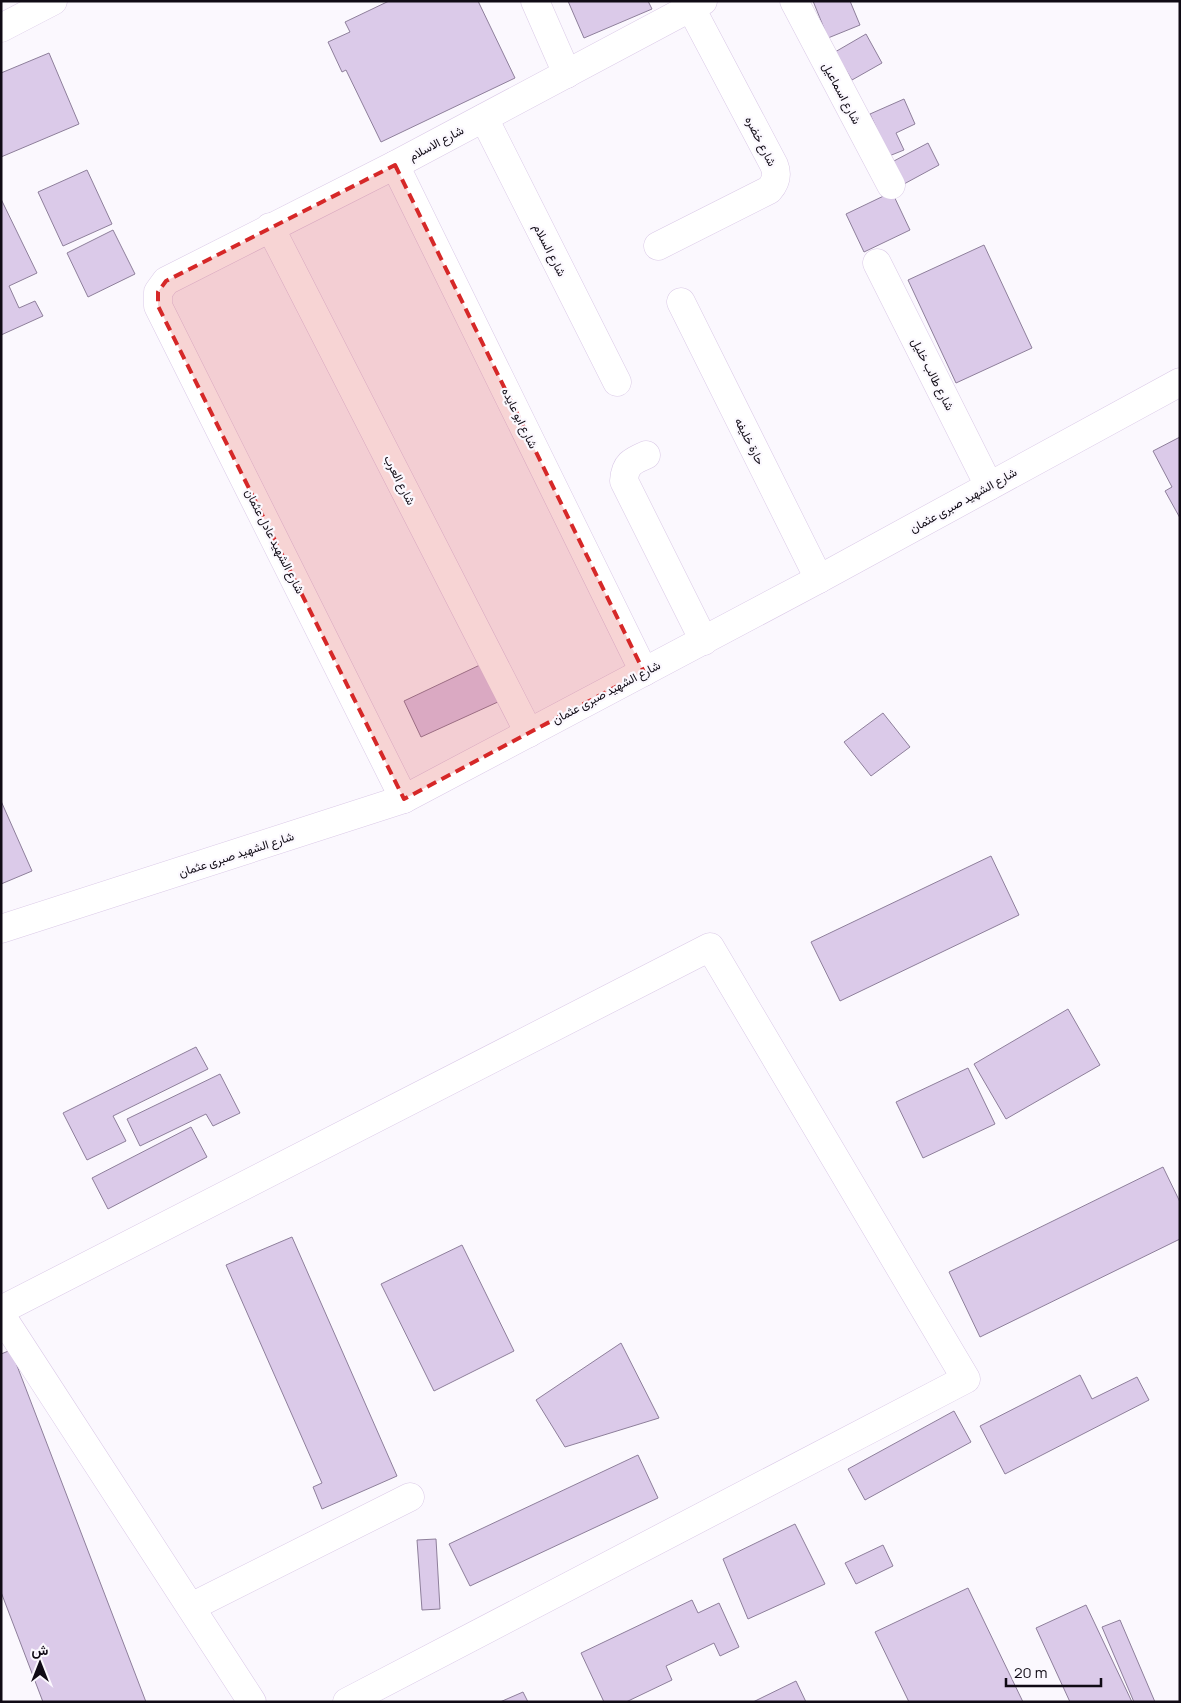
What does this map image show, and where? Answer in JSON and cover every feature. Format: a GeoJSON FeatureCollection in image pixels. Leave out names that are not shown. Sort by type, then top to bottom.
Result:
{"type":"FeatureCollection","features":[{"type":"Feature","properties":{"kind":"street"},"geometry":{"type":"LineString","coordinates":[[1,28],[53,1]]}},
{"type":"Feature","properties":{"kind":"street"},"geometry":{"type":"LineString","coordinates":[[535,1],[567,74]]}},
{"type":"Feature","properties":{"kind":"street","name":"شارع اسماعيل"},"geometry":{"type":"LineString","coordinates":[[794,1],[891,185]]}},
{"type":"Feature","properties":{"kind":"street","name":"شارع الاسلام"},"geometry":{"type":"LineString","coordinates":[[166,281],[395,165],[697,5]]}},
{"type":"Feature","properties":{"kind":"street","name":"شارع خضره"},"geometry":{"type":"LineString","coordinates":[[658,246],[769,190],[776,178],[774,165],[697,5]]}},
{"type":"Feature","properties":{"kind":"street","name":"شارع السلام"},"geometry":{"type":"LineString","coordinates":[[484,118],[617,382]]}},
{"type":"Feature","properties":{"kind":"street","name":"شارع ابو عايده"},"geometry":{"type":"LineString","coordinates":[[395,165],[644,672]]}},
{"type":"Feature","properties":{"kind":"street","name":"شارع العرب"},"geometry":{"type":"LineString","coordinates":[[270,227],[529,733]]}},
{"type":"Feature","properties":{"kind":"street","name":"شارع طالب خليل"},"geometry":{"type":"LineString","coordinates":[[877,263],[989,486]]}},
{"type":"Feature","properties":{"kind":"street","name":"شارع الشهيد عادل عثمان"},"geometry":{"type":"LineString","coordinates":[[166,281],[158,292],[158,306],[404,800]]}},
{"type":"Feature","properties":{"kind":"street","name":"حارة خليفه"},"geometry":{"type":"LineString","coordinates":[[680,302],[819,579]]}},
{"type":"Feature","properties":{"kind":"street","name":"شارع الشهيد صبرى عثمان"},"geometry":{"type":"LineString","coordinates":[[1,929],[404,800],[819,579],[1180,382]]}},
{"type":"Feature","properties":{"kind":"street"},"geometry":{"type":"LineString","coordinates":[[646,455],[629,463],[626,467],[624,481],[704,640]]}},
{"type":"Feature","properties":{"kind":"street"},"geometry":{"type":"LineString","coordinates":[[1,1310],[710,947],[966,1379],[347,1702]]}},
{"type":"Feature","properties":{"kind":"street"},"geometry":{"type":"LineString","coordinates":[[1,1315],[252,1702]]}},
{"type":"Feature","properties":{"kind":"street"},"geometry":{"type":"LineString","coordinates":[[191,1607],[410,1497]]}},
{"type":"Feature","properties":{"kind":"highlighted area"},"geometry":{"type":"Polygon","coordinates":[[[395,165],[644,672],[404,799],[158,306],[158,292],[166,281],[395,165]]]}},
{"type":"Feature","properties":{"kind":"building"},"geometry":{"type":"Polygon","coordinates":[[[389,1],[478,1],[515,78],[381,142],[346,70],[342,72],[328,42],[350,32],[345,22],[389,1]]]}},
{"type":"Feature","properties":{"kind":"building"},"geometry":{"type":"Polygon","coordinates":[[[568,1],[648,1],[652,9],[584,38],[568,1]]]}},
{"type":"Feature","properties":{"kind":"building"},"geometry":{"type":"Polygon","coordinates":[[[813,1],[850,1],[860,25],[828,38],[813,1]]]}},
{"type":"Feature","properties":{"kind":"building"},"geometry":{"type":"Polygon","coordinates":[[[866,34],[882,63],[852,80],[835,52],[866,34]]]}},
{"type":"Feature","properties":{"kind":"building"},"geometry":{"type":"Polygon","coordinates":[[[49,53],[79,124],[1,157],[1,73],[49,53]]]}},
{"type":"Feature","properties":{"kind":"building"},"geometry":{"type":"Polygon","coordinates":[[[904,99],[915,124],[896,133],[904,150],[889,156],[870,114],[904,99]]]}},
{"type":"Feature","properties":{"kind":"building"},"geometry":{"type":"Polygon","coordinates":[[[928,143],[939,165],[904,184],[892,162],[928,143]]]}},
{"type":"Feature","properties":{"kind":"building"},"geometry":{"type":"Polygon","coordinates":[[[87,170],[112,224],[63,246],[38,192],[87,170]]]}},
{"type":"Feature","properties":{"kind":"building"},"geometry":{"type":"Polygon","coordinates":[[[892,192],[910,230],[864,252],[846,214],[892,192]]]}},
{"type":"Feature","properties":{"kind":"building"},"geometry":{"type":"Polygon","coordinates":[[[1,199],[37,273],[9,286],[19,308],[35,301],[43,316],[1,335],[1,199]]]}},
{"type":"Feature","properties":{"kind":"building"},"geometry":{"type":"Polygon","coordinates":[[[113,230],[135,274],[88,297],[67,253],[113,230]]]}},
{"type":"Feature","properties":{"kind":"building"},"geometry":{"type":"Polygon","coordinates":[[[984,245],[1032,348],[956,383],[908,280],[984,245]]]}},
{"type":"Feature","properties":{"kind":"building"},"geometry":{"type":"Polygon","coordinates":[[[1180,437],[1180,518],[1165,491],[1172,487],[1153,451],[1180,437]]]}},
{"type":"Feature","properties":{"kind":"building"},"geometry":{"type":"Polygon","coordinates":[[[482,664],[500,701],[421,737],[404,701],[482,664]]]}},
{"type":"Feature","properties":{"kind":"building"},"geometry":{"type":"Polygon","coordinates":[[[883,713],[910,747],[871,776],[844,742],[883,713]]]}},
{"type":"Feature","properties":{"kind":"building"},"geometry":{"type":"Polygon","coordinates":[[[1,801],[32,871],[1,884],[1,801]]]}},
{"type":"Feature","properties":{"kind":"building"},"geometry":{"type":"Polygon","coordinates":[[[991,856],[1019,915],[840,1001],[811,942],[991,856]]]}},
{"type":"Feature","properties":{"kind":"building"},"geometry":{"type":"Polygon","coordinates":[[[1068,1009],[1100,1065],[1006,1119],[974,1064],[1068,1009]]]}},
{"type":"Feature","properties":{"kind":"building"},"geometry":{"type":"Polygon","coordinates":[[[196,1047],[208,1069],[113,1116],[126,1141],[87,1160],[63,1113],[196,1047]]]}},
{"type":"Feature","properties":{"kind":"building"},"geometry":{"type":"Polygon","coordinates":[[[968,1068],[995,1124],[923,1158],[896,1102],[968,1068]]]}},
{"type":"Feature","properties":{"kind":"building"},"geometry":{"type":"Polygon","coordinates":[[[220,1074],[240,1113],[213,1126],[206,1114],[140,1146],[127,1119],[220,1074]]]}},
{"type":"Feature","properties":{"kind":"building"},"geometry":{"type":"Polygon","coordinates":[[[191,1127],[207,1157],[108,1209],[92,1178],[191,1127]]]}},
{"type":"Feature","properties":{"kind":"building"},"geometry":{"type":"Polygon","coordinates":[[[1163,1167],[1180,1202],[1180,1239],[980,1337],[949,1272],[1163,1167]]]}},
{"type":"Feature","properties":{"kind":"building"},"geometry":{"type":"Polygon","coordinates":[[[292,1237],[397,1476],[322,1509],[313,1487],[322,1483],[226,1265],[292,1237]]]}},
{"type":"Feature","properties":{"kind":"building"},"geometry":{"type":"Polygon","coordinates":[[[462,1245],[514,1351],[434,1391],[381,1284],[462,1245]]]}},
{"type":"Feature","properties":{"kind":"building"},"geometry":{"type":"Polygon","coordinates":[[[621,1343],[659,1418],[565,1447],[536,1400],[621,1343]]]}},
{"type":"Feature","properties":{"kind":"building"},"geometry":{"type":"Polygon","coordinates":[[[11,1350],[146,1702],[43,1702],[1,1592],[1,1354],[11,1350]]]}},
{"type":"Feature","properties":{"kind":"building"},"geometry":{"type":"Polygon","coordinates":[[[1080,1375],[1092,1399],[1137,1377],[1149,1400],[1005,1474],[980,1426],[1080,1375]]]}},
{"type":"Feature","properties":{"kind":"building"},"geometry":{"type":"Polygon","coordinates":[[[954,1411],[971,1442],[865,1500],[848,1469],[954,1411]]]}},
{"type":"Feature","properties":{"kind":"building"},"geometry":{"type":"Polygon","coordinates":[[[638,1455],[658,1498],[470,1586],[449,1544],[638,1455]]]}},
{"type":"Feature","properties":{"kind":"building"},"geometry":{"type":"Polygon","coordinates":[[[795,1524],[825,1584],[748,1619],[723,1559],[795,1524]]]}},
{"type":"Feature","properties":{"kind":"building"},"geometry":{"type":"Polygon","coordinates":[[[436,1539],[440,1609],[422,1610],[417,1540],[436,1539]]]}},
{"type":"Feature","properties":{"kind":"building"},"geometry":{"type":"Polygon","coordinates":[[[883,1545],[893,1566],[856,1584],[845,1563],[883,1545]]]}},
{"type":"Feature","properties":{"kind":"building"},"geometry":{"type":"Polygon","coordinates":[[[968,1588],[1023,1702],[909,1702],[875,1632],[968,1588]]]}},
{"type":"Feature","properties":{"kind":"building"},"geometry":{"type":"Polygon","coordinates":[[[692,1600],[698,1613],[719,1603],[739,1647],[720,1656],[714,1643],[666,1666],[672,1680],[626,1702],[604,1702],[581,1653],[692,1600]]]}},
{"type":"Feature","properties":{"kind":"building"},"geometry":{"type":"Polygon","coordinates":[[[1086,1605],[1132,1702],[1070,1702],[1036,1628],[1086,1605]]]}},
{"type":"Feature","properties":{"kind":"building"},"geometry":{"type":"Polygon","coordinates":[[[1120,1620],[1155,1702],[1134,1702],[1102,1627],[1120,1620]]]}},
{"type":"Feature","properties":{"kind":"building"},"geometry":{"type":"Polygon","coordinates":[[[796,1681],[806,1702],[753,1702],[796,1681]]]}},
{"type":"Feature","properties":{"kind":"building"},"geometry":{"type":"Polygon","coordinates":[[[523,1692],[528,1702],[500,1702],[523,1692]]]}}]}
